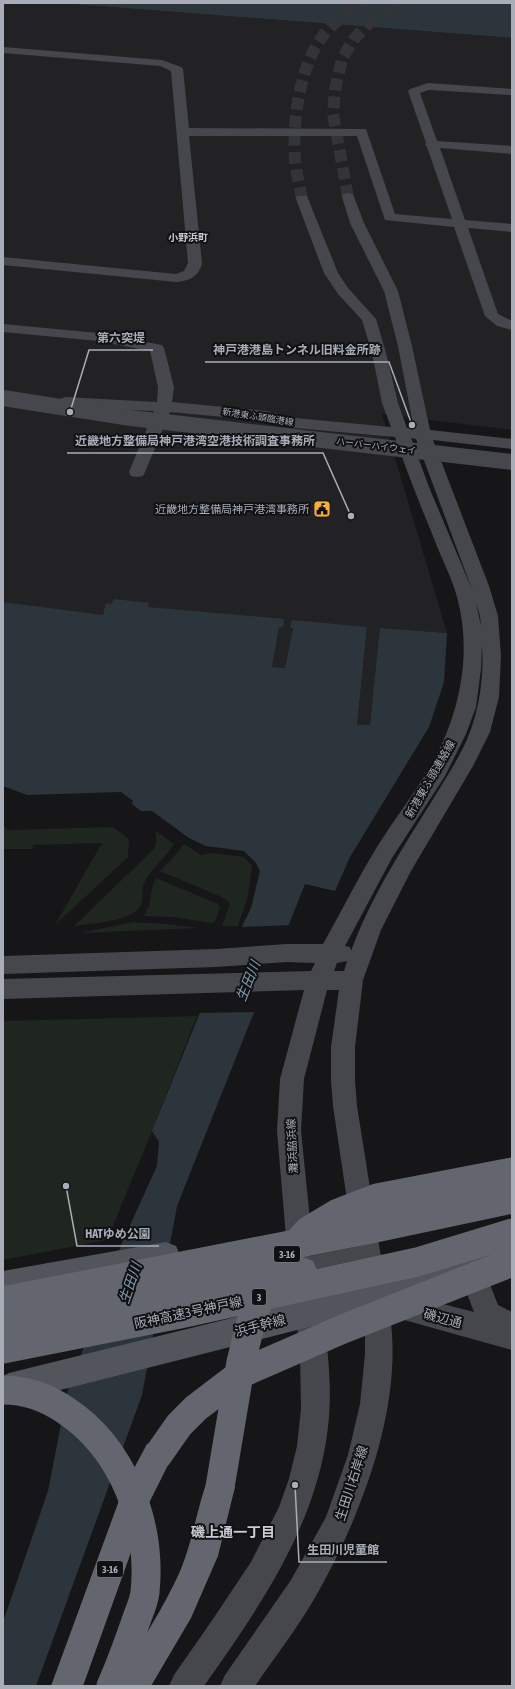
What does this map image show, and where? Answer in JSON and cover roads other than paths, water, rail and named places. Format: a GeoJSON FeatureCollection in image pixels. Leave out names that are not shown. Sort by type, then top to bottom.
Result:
{"type":"FeatureCollection","features":[{"type":"Feature","properties":{"kind":"highway","name":"3-16"},"geometry":{"type":"LineString","coordinates":[[132,1686],[184,1599],[203,1555],[220,1487],[241,1362],[253,1314],[269,1279],[283,1258],[308,1231],[338,1213],[377,1198],[512,1172]]}},
{"type":"Feature","properties":{"kind":"highway"},"geometry":{"type":"LineString","coordinates":[[3,1301],[366,1230],[512,1199]]}},
{"type":"Feature","properties":{"kind":"highway","name":"阪神高速3号神戸線"},"geometry":{"type":"LineString","coordinates":[[3,1349],[180,1314],[417,1262],[512,1233]]}},
{"type":"Feature","properties":{"kind":"highway","name":"3-16"},"geometry":{"type":"LineString","coordinates":[[67,1686],[135,1498],[158,1455],[179,1425],[196,1408],[242,1373],[343,1329],[512,1262]]}},
{"type":"Feature","properties":{"kind":"highway","name":"3-16"},"geometry":{"type":"LineString","coordinates":[[3,1326],[303,1270]]}},
{"type":"Feature","properties":{"kind":"highway"},"geometry":{"type":"LineString","coordinates":[[10,1388],[24,1391],[57,1403],[88,1426],[107,1448],[129,1485],[139,1519],[146,1555],[145,1593],[130,1639],[111,1686]]}},
{"type":"Feature","properties":{"kind":"main road"},"geometry":{"type":"LineString","coordinates":[[3,1285],[212,1246],[364,1221],[512,1184]]}},
{"type":"Feature","properties":{"kind":"main road","name":"浜手幹線"},"geometry":{"type":"LineString","coordinates":[[10,1388],[309,1313],[374,1300],[512,1243]]}},
{"type":"Feature","properties":{"kind":"street"},"geometry":{"type":"LineString","coordinates":[[3,50],[162,63],[173,66],[177,69],[195,263],[194,270],[191,274],[184,277],[169,278],[3,261]]}},
{"type":"Feature","properties":{"kind":"street"},"geometry":{"type":"LineString","coordinates":[[512,92],[440,86],[428,86],[416,89],[414,91],[431,144],[443,174],[492,316],[502,323],[512,326]]}},
{"type":"Feature","properties":{"kind":"street"},"geometry":{"type":"LineString","coordinates":[[184,132],[362,132],[390,217],[512,228]]}},
{"type":"Feature","properties":{"kind":"street"},"geometry":{"type":"LineString","coordinates":[[431,144],[512,150]]}},
{"type":"Feature","properties":{"kind":"street","name":"新港東ふ頭連絡線"},"geometry":{"type":"LineString","coordinates":[[348,197],[357,223],[391,291],[405,346],[423,435],[480,586],[489,616],[492,656],[489,697],[480,732],[466,761],[403,866],[370,930],[361,955]]}},
{"type":"Feature","properties":{"kind":"street","name":"新港東ふ頭連絡線"},"geometry":{"type":"LineString","coordinates":[[302,199],[320,248],[342,292],[369,319],[380,353],[390,403],[421,487],[466,597],[473,634],[472,670],[466,707],[456,734],[438,771],[385,852],[330,953]]}},
{"type":"Feature","properties":{"kind":"street"},"geometry":{"type":"LineString","coordinates":[[3,328],[98,337],[157,348],[166,387],[164,406],[137,472]]}},
{"type":"Feature","properties":{"kind":"street","name":"ハーバーハイウェイ"},"geometry":{"type":"LineString","coordinates":[[3,395],[136,414],[512,458]]}},
{"type":"Feature","properties":{"kind":"street","name":"新港東ふ頭臨港線"},"geometry":{"type":"LineString","coordinates":[[3,398],[103,405],[164,406],[266,416],[295,422],[347,428],[401,432],[512,444]]}},
{"type":"Feature","properties":{"kind":"street","name":"ハーバーハイウェイ"},"geometry":{"type":"LineString","coordinates":[[3,398],[132,418],[512,462]]}},
{"type":"Feature","properties":{"kind":"street"},"geometry":{"type":"LineString","coordinates":[[3,965],[216,958],[287,954],[330,953],[361,955],[352,980],[343,1048],[343,1081],[345,1106],[364,1221],[374,1300]]}},
{"type":"Feature","properties":{"kind":"street","name":"灘浜脇浜線"},"geometry":{"type":"LineString","coordinates":[[309,1313],[298,1231],[289,1131],[292,1079],[318,981],[330,953]]}},
{"type":"Feature","properties":{"kind":"street"},"geometry":{"type":"LineString","coordinates":[[3,989],[352,980]]}},
{"type":"Feature","properties":{"kind":"street"},"geometry":{"type":"LineString","coordinates":[[485,1254],[471,1270],[488,1314],[512,1327]]}},
{"type":"Feature","properties":{"kind":"street"},"geometry":{"type":"LineString","coordinates":[[303,1270],[368,1256]]}},
{"type":"Feature","properties":{"kind":"street","name":"磯辺通"},"geometry":{"type":"LineString","coordinates":[[374,1300],[512,1336]]}},
{"type":"Feature","properties":{"kind":"street","name":"生田川右岸線"},"geometry":{"type":"LineString","coordinates":[[236,1686],[302,1591],[338,1524],[362,1455],[374,1404],[379,1354],[379,1332],[374,1300]]}},
{"type":"Feature","properties":{"kind":"street"},"geometry":{"type":"LineString","coordinates":[[185,1686],[251,1592],[288,1522],[301,1488],[311,1446],[315,1415],[316,1377],[309,1313]]}},
{"type":"Feature","properties":{"kind":"water"},"geometry":{"type":"Polygon","coordinates":[[[58,3],[512,3],[512,38],[58,3]]]}},
{"type":"Feature","properties":{"kind":"water","name":"生田川"},"geometry":{"type":"Polygon","coordinates":[[[114,599],[149,603],[148,607],[284,619],[283,627],[279,627],[272,667],[285,668],[293,628],[290,627],[292,620],[367,627],[357,725],[370,725],[380,628],[447,633],[444,682],[429,727],[350,857],[335,891],[305,884],[177,1206],[142,1395],[36,1686],[3,1686],[3,1622],[48,1491],[67,1393],[122,1243],[157,1166],[159,1142],[152,1131],[199,1015],[251,908],[260,871],[256,863],[244,851],[206,846],[189,838],[152,811],[141,811],[132,804],[133,801],[121,792],[27,795],[3,786],[3,602],[103,615],[106,603],[111,604],[114,599]]]}},
{"type":"Feature","properties":{"kind":"tunnel"},"geometry":{"type":"LineString","coordinates":[[302,199],[294,145],[297,110],[304,75],[317,45],[326,32],[345,15],[366,3]]}},
{"type":"Feature","properties":{"kind":"tunnel"},"geometry":{"type":"LineString","coordinates":[[348,197],[333,114],[335,90],[342,59],[354,39],[370,22],[400,3]]}},
{"type":"Feature","properties":{"kind":"place","name":"第六突堤"},"geometry":{"type":"Point","coordinates":[70,412]}},
{"type":"Feature","properties":{"kind":"place","name":"神戸港港島トンネル旧料金所跡"},"geometry":{"type":"Point","coordinates":[412,425]}},
{"type":"Feature","properties":{"kind":"place","name":"近畿地方整備局神戸港湾事務所"},"geometry":{"type":"Point","coordinates":[322,509]}},
{"type":"Feature","properties":{"kind":"place","name":"近畿地方整備局神戸港湾空港技術調査事務所"},"geometry":{"type":"Point","coordinates":[351,516]}},
{"type":"Feature","properties":{"kind":"place","name":"HATゆめ公園"},"geometry":{"type":"Point","coordinates":[66,1186]}},
{"type":"Feature","properties":{"kind":"place","name":"生田川児童館"},"geometry":{"type":"Point","coordinates":[295,1485]}},
{"type":"Feature","properties":{"kind":"district","name":"小野浜町"},"geometry":{"type":"Point","coordinates":[188,237]}},
{"type":"Feature","properties":{"kind":"district","name":"磯上通一丁目"},"geometry":{"type":"Point","coordinates":[233,1532]}}]}
